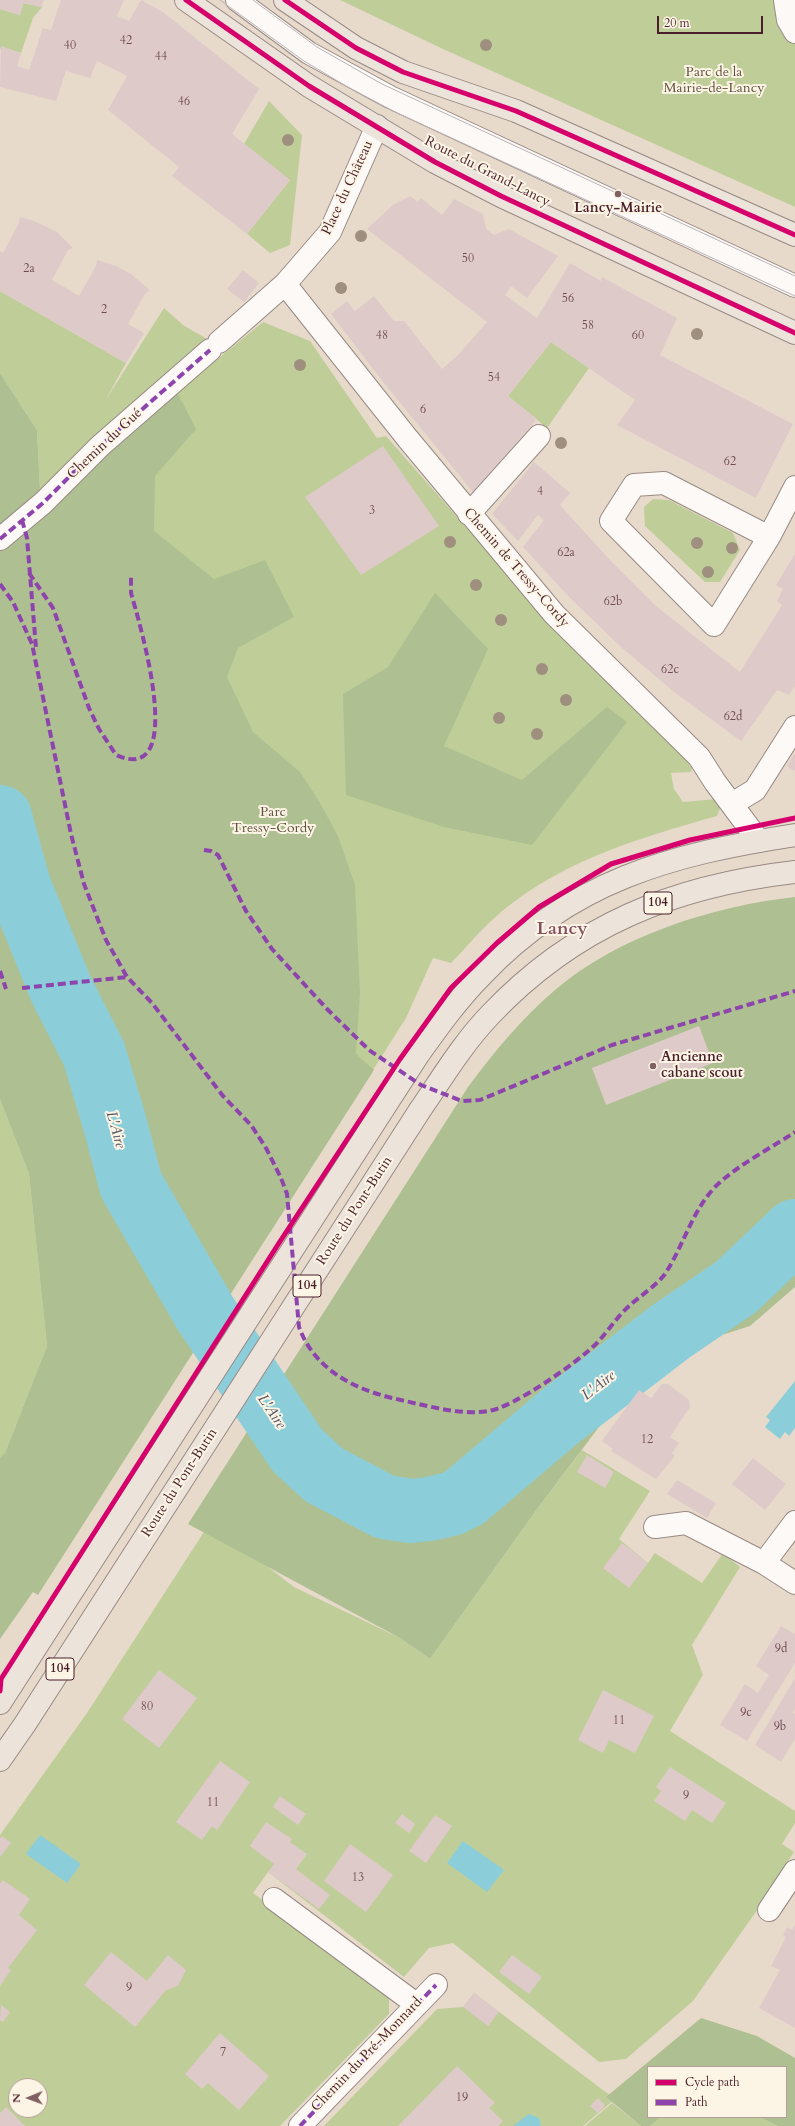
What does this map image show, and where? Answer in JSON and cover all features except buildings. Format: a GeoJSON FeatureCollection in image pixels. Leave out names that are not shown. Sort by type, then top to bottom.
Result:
{"type":"FeatureCollection","features":[{"type":"Feature","properties":{"kind":"main road","name":"Route du Grand-Lancy"},"geometry":{"type":"LineString","coordinates":[[186,0],[309,86],[436,162],[501,196],[795,333]]}},
{"type":"Feature","properties":{"kind":"main road"},"geometry":{"type":"LineString","coordinates":[[285,0],[339,38],[403,72],[516,111],[795,235]]}},
{"type":"Feature","properties":{"kind":"main road","name":"104"},"geometry":{"type":"LineString","coordinates":[[0,1703],[418,1055],[462,996],[505,952],[562,908],[598,888],[632,873],[686,856],[795,835]]}},
{"type":"Feature","properties":{"kind":"main road","name":"Route du Pont-Butin"},"geometry":{"type":"LineString","coordinates":[[0,1760],[25,1724],[448,1069],[489,1016],[536,972],[580,940],[634,912],[691,892],[726,883],[795,872]]}},
{"type":"Feature","properties":{"kind":"street"},"geometry":{"type":"LineString","coordinates":[[237,0],[309,53],[390,97],[795,286]]}},
{"type":"Feature","properties":{"kind":"street"},"geometry":{"type":"LineString","coordinates":[[785,0],[788,20],[795,32]]}},
{"type":"Feature","properties":{"kind":"street","name":"Place du Château"},"geometry":{"type":"LineString","coordinates":[[285,284],[330,232],[377,126]]}},
{"type":"Feature","properties":{"kind":"street","name":"Chemin du Gué"},"geometry":{"type":"LineString","coordinates":[[0,539],[43,503],[100,446],[285,284]]}},
{"type":"Feature","properties":{"kind":"street","name":"Chemin de Tressy-Cordy"},"geometry":{"type":"LineString","coordinates":[[285,284],[469,514],[554,614],[698,757],[760,841]]}},
{"type":"Feature","properties":{"kind":"street"},"geometry":{"type":"LineString","coordinates":[[469,514],[539,436]]}},
{"type":"Feature","properties":{"kind":"street"},"geometry":{"type":"LineString","coordinates":[[769,537],[664,483],[634,485],[611,521],[714,625],[769,537],[795,487]]}},
{"type":"Feature","properties":{"kind":"street"},"geometry":{"type":"LineString","coordinates":[[732,804],[755,790],[795,727]]}},
{"type":"Feature","properties":{"kind":"street"},"geometry":{"type":"LineString","coordinates":[[764,1563],[795,1522]]}},
{"type":"Feature","properties":{"kind":"street"},"geometry":{"type":"LineString","coordinates":[[655,1527],[686,1523],[764,1563],[795,1583]]}},
{"type":"Feature","properties":{"kind":"street"},"geometry":{"type":"LineString","coordinates":[[769,1910],[795,1871]]}},
{"type":"Feature","properties":{"kind":"street"},"geometry":{"type":"LineString","coordinates":[[274,1899],[416,2004]]}},
{"type":"Feature","properties":{"kind":"street","name":"Chemin du Pré-Monnard"},"geometry":{"type":"LineString","coordinates":[[300,2126],[416,2004],[436,1985]]}},
{"type":"Feature","properties":{"kind":"green space","name":"Parc de la Mairie-de-Lancy"},"geometry":{"type":"Polygon","coordinates":[[[340,0],[795,0],[795,207],[443,49],[340,0]]]}},
{"type":"Feature","properties":{"kind":"green space"},"geometry":{"type":"Polygon","coordinates":[[[23,3],[42,7],[33,18],[21,53],[1,47],[0,50],[0,9],[20,15],[23,3]]]}},
{"type":"Feature","properties":{"kind":"green space"},"geometry":{"type":"Polygon","coordinates":[[[269,101],[302,135],[290,245],[270,253],[247,234],[290,180],[244,144],[269,101]]]}},
{"type":"Feature","properties":{"kind":"green space"},"geometry":{"type":"Polygon","coordinates":[[[0,291],[126,363],[105,401],[164,308],[183,325],[207,339],[40,490],[37,430],[0,373],[0,291]]]}},
{"type":"Feature","properties":{"kind":"green space","name":"Parc Tressy-Cordy"},"geometry":{"type":"Polygon","coordinates":[[[263,322],[310,341],[377,438],[386,436],[479,542],[669,739],[692,768],[691,772],[671,773],[674,789],[683,802],[716,799],[721,806],[717,816],[626,844],[568,869],[515,901],[490,922],[451,963],[433,958],[406,1018],[265,1240],[0,551],[177,392],[263,322]]]}},
{"type":"Feature","properties":{"kind":"green space"},"geometry":{"type":"Polygon","coordinates":[[[551,342],[589,368],[547,428],[508,396],[551,342]]]}},
{"type":"Feature","properties":{"kind":"green space"},"geometry":{"type":"Polygon","coordinates":[[[0,373],[37,430],[40,490],[0,538],[0,373]]]}},
{"type":"Feature","properties":{"kind":"green space"},"geometry":{"type":"Polygon","coordinates":[[[177,392],[196,429],[155,476],[154,531],[214,579],[265,560],[294,617],[238,648],[227,677],[253,732],[300,772],[319,801],[338,836],[355,885],[360,993],[356,1054],[374,1070],[38,1595],[33,1592],[0,1639],[0,1458],[5,1453],[47,1346],[29,1174],[0,1099],[0,551],[177,392]]]}},
{"type":"Feature","properties":{"kind":"green space"},"geometry":{"type":"Polygon","coordinates":[[[653,499],[669,500],[733,533],[740,550],[720,582],[705,582],[645,526],[644,507],[653,499]]]}},
{"type":"Feature","properties":{"kind":"green space"},"geometry":{"type":"Polygon","coordinates":[[[435,593],[488,649],[444,746],[522,780],[607,707],[627,722],[532,845],[444,827],[346,795],[343,694],[388,667],[435,593]]]}},
{"type":"Feature","properties":{"kind":"green space"},"geometry":{"type":"Polygon","coordinates":[[[795,897],[795,1287],[750,1326],[665,1353],[645,1378],[620,1399],[535,1512],[430,1659],[400,1638],[188,1524],[468,1087],[519,1024],[555,990],[580,971],[637,939],[700,916],[764,901],[795,897]]]}},
{"type":"Feature","properties":{"kind":"green space"},"geometry":{"type":"Polygon","coordinates":[[[0,1099],[29,1174],[47,1346],[5,1453],[0,1639],[0,1099]]]}},
{"type":"Feature","properties":{"kind":"green space"},"geometry":{"type":"Polygon","coordinates":[[[582,1450],[650,1491],[619,1539],[648,1563],[655,1553],[702,1583],[723,1553],[740,1567],[692,1645],[703,1675],[670,1731],[795,1811],[795,1823],[782,1844],[794,1852],[760,1906],[693,2001],[626,2059],[599,2062],[453,1943],[429,1948],[404,1977],[268,1872],[253,1893],[389,1992],[389,2014],[280,2126],[0,2126],[0,1835],[87,1713],[220,1507],[242,1547],[294,1587],[400,1638],[430,1659],[535,1512],[582,1450]]]}},
{"type":"Feature","properties":{"kind":"green space"},"geometry":{"type":"Polygon","coordinates":[[[474,1993],[615,2099],[583,2126],[324,2126],[437,2009],[463,2007],[474,1993]]]}},
{"type":"Feature","properties":{"kind":"green space"},"geometry":{"type":"Polygon","coordinates":[[[701,2018],[757,2036],[795,2058],[795,2126],[778,2126],[761,2118],[787,2118],[787,2066],[647,2066],[647,2118],[660,2118],[650,2126],[641,2126],[606,2097],[701,2018]]]}},
{"type":"Feature","properties":{"kind":"green space"},"geometry":{"type":"Polygon","coordinates":[[[612,2103],[641,2126],[585,2126],[612,2103]]]}},
{"type":"Feature","properties":{"kind":"green space"},"geometry":{"type":"Polygon","coordinates":[[[660,2118],[761,2118],[778,2126],[650,2126],[660,2118]]]}},
{"type":"Feature","properties":{"kind":"water"},"geometry":{"type":"Polygon","coordinates":[[[795,1381],[795,1428],[789,1436],[785,1432],[780,1439],[765,1427],[770,1420],[766,1417],[795,1381]]]}},
{"type":"Feature","properties":{"kind":"water"},"geometry":{"type":"Polygon","coordinates":[[[40,1835],[81,1864],[67,1883],[26,1854],[40,1835]]]}},
{"type":"Feature","properties":{"kind":"water"},"geometry":{"type":"Polygon","coordinates":[[[463,1841],[504,1870],[487,1892],[447,1863],[463,1841]]]}},
{"type":"Feature","properties":{"kind":"water"},"geometry":{"type":"Polygon","coordinates":[[[529,2114],[539,2118],[541,2126],[513,2126],[529,2114]]]}},
{"type":"Feature","properties":{"kind":"waterway","name":"L'Aire"},"geometry":{"type":"LineString","coordinates":[[0,817],[19,886],[61,989],[94,1054],[131,1185],[205,1313],[297,1450],[324,1475],[385,1507],[411,1511],[429,1509],[451,1504],[465,1497],[558,1418],[670,1332],[736,1287],[795,1231]]}},
{"type":"Feature","properties":{"kind":"tram line"},"geometry":{"type":"LineString","coordinates":[[220,0],[304,61],[346,86],[395,112],[795,296]]}},
{"type":"Feature","properties":{"kind":"tram line"},"geometry":{"type":"LineString","coordinates":[[253,0],[317,47],[382,84],[795,276]]}},
{"type":"Feature","properties":{"kind":"marked path"},"geometry":{"type":"LineString","coordinates":[[0,539],[43,503],[100,446],[210,350]]}},
{"type":"Feature","properties":{"kind":"marked path"},"geometry":{"type":"LineString","coordinates":[[22,520],[27,538],[36,648]]}},
{"type":"Feature","properties":{"kind":"marked path"},"geometry":{"type":"LineString","coordinates":[[29,573],[53,608],[89,708],[99,729],[116,755],[138,759],[151,747],[155,725],[154,696],[149,664],[131,593],[131,577]]}},
{"type":"Feature","properties":{"kind":"marked path"},"geometry":{"type":"LineString","coordinates":[[0,584],[13,602],[32,644],[71,834],[84,884],[106,940],[127,977],[152,1003],[223,1096],[251,1125],[266,1148],[287,1194],[299,1327],[314,1354],[324,1365],[336,1374],[349,1382],[377,1394],[453,1411],[488,1411],[513,1402],[545,1383],[588,1351],[597,1343],[633,1302],[653,1287],[665,1274],[672,1263],[701,1205],[717,1185],[745,1164],[795,1132]]}},
{"type":"Feature","properties":{"kind":"marked path"},"geometry":{"type":"LineString","coordinates":[[204,850],[211,851],[218,855],[246,911],[272,949],[327,1009],[369,1050],[421,1085],[462,1101],[480,1100],[612,1045],[795,991]]}},
{"type":"Feature","properties":{"kind":"marked path"},"geometry":{"type":"LineString","coordinates":[[0,971],[6,989]]}},
{"type":"Feature","properties":{"kind":"marked path"},"geometry":{"type":"LineString","coordinates":[[22,988],[127,977]]}},
{"type":"Feature","properties":{"kind":"marked path"},"geometry":{"type":"LineString","coordinates":[[300,2126],[436,1985]]}},
{"type":"Feature","properties":{"kind":"cycle path"},"geometry":{"type":"LineString","coordinates":[[186,0],[309,86],[435,162],[501,196],[795,333]]}},
{"type":"Feature","properties":{"kind":"cycle path"},"geometry":{"type":"LineString","coordinates":[[285,0],[356,48],[403,72],[516,111],[795,235]]}},
{"type":"Feature","properties":{"kind":"cycle path"},"geometry":{"type":"LineString","coordinates":[[0,1691],[1,1679],[279,1243],[400,1059],[451,988],[497,943],[539,907],[611,864],[690,840],[795,818]]}},
{"type":"Feature","properties":{"kind":"place","name":"Lancy-Mairie"},"geometry":{"type":"Point","coordinates":[618,194]}},
{"type":"Feature","properties":{"kind":"place","name":"Ancienne cabane scout"},"geometry":{"type":"Point","coordinates":[653,1066]}},
{"type":"Feature","properties":{"kind":"district","name":"Lancy"},"geometry":{"type":"Point","coordinates":[562,930]}}]}
